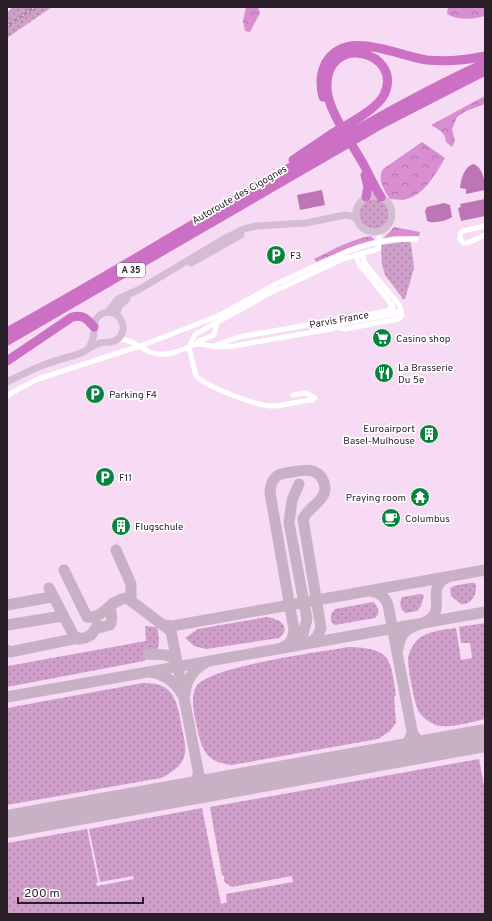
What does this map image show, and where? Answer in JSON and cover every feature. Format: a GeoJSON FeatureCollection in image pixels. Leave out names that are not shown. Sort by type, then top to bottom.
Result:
{"type":"FeatureCollection","features":[{"type":"Feature","properties":{"kind":"highway"},"geometry":{"type":"LineString","coordinates":[[381,197],[322,94],[321,76],[329,59],[345,47],[356,45],[411,57],[434,60],[457,60],[485,56]]}},
{"type":"Feature","properties":{"kind":"highway"},"geometry":{"type":"LineString","coordinates":[[247,192],[379,101],[385,91],[387,81],[382,67],[373,58],[362,53],[352,53],[341,57],[333,65],[328,75],[327,92],[336,119]]}},
{"type":"Feature","properties":{"kind":"highway","name":"Autoroute des Cigognes"},"geometry":{"type":"LineString","coordinates":[[7,332],[375,119],[485,63]]}},
{"type":"Feature","properties":{"kind":"highway","name":"Autoroute des Cigognes"},"geometry":{"type":"LineString","coordinates":[[7,341],[378,126],[485,71]]}},
{"type":"Feature","properties":{"kind":"highway"},"geometry":{"type":"LineString","coordinates":[[359,159],[368,184],[366,197]]}},
{"type":"Feature","properties":{"kind":"highway"},"geometry":{"type":"LineString","coordinates":[[7,361],[72,317],[78,315],[83,316],[88,320],[94,329]]}},
{"type":"Feature","properties":{"kind":"street"},"geometry":{"type":"LineString","coordinates":[[374,195],[381,197],[391,205],[393,215],[389,226],[379,232],[365,230],[361,227],[357,219],[356,214],[358,206],[366,197],[374,195]]}},
{"type":"Feature","properties":{"kind":"street"},"geometry":{"type":"LineString","coordinates":[[335,217],[358,206]]}},
{"type":"Feature","properties":{"kind":"street"},"geometry":{"type":"LineString","coordinates":[[89,348],[96,318],[108,312],[118,299],[140,289],[222,240],[244,229],[256,226],[306,223],[348,215],[357,219]]}},
{"type":"Feature","properties":{"kind":"street"},"geometry":{"type":"LineString","coordinates":[[167,273],[182,268],[249,231],[266,226]]}},
{"type":"Feature","properties":{"kind":"street"},"geometry":{"type":"LineString","coordinates":[[485,226],[462,231],[460,238],[463,243],[468,243],[485,235]]}},
{"type":"Feature","properties":{"kind":"street"},"geometry":{"type":"LineString","coordinates":[[293,395],[306,393],[314,399],[274,406],[262,406],[212,386],[196,376],[189,347],[195,335],[293,281],[342,259],[378,250],[379,232]]}},
{"type":"Feature","properties":{"kind":"street"},"geometry":{"type":"LineString","coordinates":[[7,396],[38,379],[146,344],[218,316],[297,274],[348,251],[390,240],[416,239]]}},
{"type":"Feature","properties":{"kind":"street"},"geometry":{"type":"LineString","coordinates":[[218,249],[222,240]]}},
{"type":"Feature","properties":{"kind":"street"},"geometry":{"type":"LineString","coordinates":[[197,344],[228,347],[396,314],[400,310],[400,306],[364,262],[362,253]]}},
{"type":"Feature","properties":{"kind":"street"},"geometry":{"type":"LineString","coordinates":[[362,253],[357,257],[359,264],[392,305],[394,312]]}},
{"type":"Feature","properties":{"kind":"street"},"geometry":{"type":"LineString","coordinates":[[117,314],[120,304],[140,289]]}},
{"type":"Feature","properties":{"kind":"street","name":"Parvis France"},"geometry":{"type":"LineString","coordinates":[[214,346],[239,337],[388,311],[392,305]]}},
{"type":"Feature","properties":{"kind":"street"},"geometry":{"type":"LineString","coordinates":[[108,312],[117,314],[124,326],[123,332],[117,340]]}},
{"type":"Feature","properties":{"kind":"street"},"geometry":{"type":"LineString","coordinates":[[7,382],[49,362],[81,353],[104,342],[127,340],[134,342],[144,350],[157,354],[175,352],[197,344],[199,341],[214,335],[217,323]]}},
{"type":"Feature","properties":{"kind":"street"},"geometry":{"type":"LineString","coordinates":[[94,329],[100,339],[104,342]]}},
{"type":"Feature","properties":{"kind":"street"},"geometry":{"type":"LineString","coordinates":[[282,329],[285,335]]}},
{"type":"Feature","properties":{"kind":"shaded area"},"geometry":{"type":"Polygon","coordinates":[[[7,7],[52,7],[7,38],[7,7]]]}},
{"type":"Feature","properties":{"kind":"shaded area"},"geometry":{"type":"Polygon","coordinates":[[[473,164],[481,171],[484,179],[485,190],[466,194],[466,189],[460,188],[461,181],[467,168],[473,164]]]}},
{"type":"Feature","properties":{"kind":"shaded area"},"geometry":{"type":"Polygon","coordinates":[[[322,190],[325,205],[300,210],[297,195],[322,190]]]}},
{"type":"Feature","properties":{"kind":"shaded area"},"geometry":{"type":"Polygon","coordinates":[[[374,199],[385,203],[389,214],[385,225],[374,229],[363,225],[359,214],[363,203],[374,199]]]}},
{"type":"Feature","properties":{"kind":"shaded area"},"geometry":{"type":"Polygon","coordinates":[[[485,199],[485,216],[461,221],[458,208],[461,207],[460,204],[485,199]]]}},
{"type":"Feature","properties":{"kind":"shaded area"},"geometry":{"type":"Polygon","coordinates":[[[444,203],[450,205],[452,217],[440,222],[427,221],[425,211],[427,207],[444,203]]]}},
{"type":"Feature","properties":{"kind":"shaded area"},"geometry":{"type":"Polygon","coordinates":[[[408,241],[411,243],[414,268],[405,299],[403,299],[385,275],[382,265],[381,245],[408,241]]]}},
{"type":"Feature","properties":{"kind":"shaded area"},"geometry":{"type":"Polygon","coordinates":[[[475,583],[475,594],[471,601],[461,604],[451,596],[450,588],[475,583]]]}},
{"type":"Feature","properties":{"kind":"shaded area"},"geometry":{"type":"Polygon","coordinates":[[[421,594],[424,595],[421,606],[417,611],[406,613],[402,610],[400,604],[402,597],[421,594]]]}},
{"type":"Feature","properties":{"kind":"shaded area"},"geometry":{"type":"Polygon","coordinates":[[[373,602],[378,610],[378,614],[375,618],[335,625],[331,622],[331,614],[335,609],[373,602]]]}},
{"type":"Feature","properties":{"kind":"shaded area"},"geometry":{"type":"Polygon","coordinates":[[[267,617],[279,621],[284,627],[285,630],[279,638],[206,649],[194,646],[185,638],[198,629],[267,617]]]}},
{"type":"Feature","properties":{"kind":"shaded area"},"geometry":{"type":"Polygon","coordinates":[[[485,623],[485,719],[460,725],[447,726],[431,723],[419,712],[415,701],[408,663],[408,656],[412,647],[422,636],[438,631],[456,628],[461,660],[472,658],[470,643],[461,643],[459,627],[485,623]]]}},
{"type":"Feature","properties":{"kind":"shaded area"},"geometry":{"type":"Polygon","coordinates":[[[145,626],[157,627],[159,642],[157,650],[144,661],[7,687],[8,666],[146,641],[145,626]]]}},
{"type":"Feature","properties":{"kind":"shaded area"},"geometry":{"type":"Polygon","coordinates":[[[348,647],[373,650],[381,653],[390,664],[396,696],[394,696],[396,723],[390,731],[378,739],[232,765],[218,762],[208,756],[200,740],[193,704],[196,687],[205,679],[243,666],[348,647]]]}},
{"type":"Feature","properties":{"kind":"shaded area"},"geometry":{"type":"Polygon","coordinates":[[[143,683],[163,686],[173,696],[176,702],[180,715],[185,747],[184,757],[178,767],[161,778],[7,805],[7,708],[143,683]]]}},
{"type":"Feature","properties":{"kind":"shaded area"},"geometry":{"type":"Polygon","coordinates":[[[479,759],[485,786],[485,914],[7,914],[7,843],[87,829],[98,882],[96,883],[97,886],[134,879],[133,876],[100,882],[89,829],[202,808],[221,904],[227,902],[226,894],[293,882],[292,876],[232,887],[227,884],[224,881],[224,876],[222,875],[210,807],[479,759]]]}},
{"type":"Feature","properties":{"kind":"green space"},"geometry":{"type":"Polygon","coordinates":[[[246,7],[258,7],[260,13],[250,32],[245,31],[243,21],[246,7]]]}},
{"type":"Feature","properties":{"kind":"green space"},"geometry":{"type":"Polygon","coordinates":[[[448,7],[485,7],[485,16],[471,19],[456,18],[447,14],[448,7]]]}},
{"type":"Feature","properties":{"kind":"green space"},"geometry":{"type":"Polygon","coordinates":[[[485,96],[485,104],[466,111],[457,117],[452,129],[455,141],[452,147],[446,142],[441,132],[431,125],[485,96]]]}},
{"type":"Feature","properties":{"kind":"green space"},"geometry":{"type":"Polygon","coordinates":[[[422,142],[445,158],[428,184],[417,194],[403,200],[390,199],[381,181],[381,173],[383,169],[422,142]]]}},
{"type":"Feature","properties":{"kind":"green space"},"geometry":{"type":"Polygon","coordinates":[[[394,227],[420,232],[419,236],[395,236],[384,238],[394,227]]]}},
{"type":"Feature","properties":{"kind":"green space"},"geometry":{"type":"Polygon","coordinates":[[[370,236],[374,240],[356,245],[316,262],[314,259],[348,243],[370,236]]]}},
{"type":"Feature","properties":{"kind":"taxiway"},"geometry":{"type":"LineString","coordinates":[[283,647],[291,640],[294,630],[270,488],[274,479],[279,475],[309,470],[320,476],[325,487],[325,492],[322,497],[303,519],[321,628],[317,637],[310,643],[300,638],[294,628]]}},
{"type":"Feature","properties":{"kind":"taxiway"},"geometry":{"type":"LineString","coordinates":[[295,642],[303,634],[307,619],[289,523],[292,500],[299,484]]}},
{"type":"Feature","properties":{"kind":"taxiway"},"geometry":{"type":"LineString","coordinates":[[116,550],[131,584],[131,600]]}},
{"type":"Feature","properties":{"kind":"taxiway"},"geometry":{"type":"LineString","coordinates":[[64,570],[87,617],[98,615],[121,599],[127,598],[171,631],[199,775],[208,783],[227,785]]}},
{"type":"Feature","properties":{"kind":"taxiway"},"geometry":{"type":"LineString","coordinates":[[164,625],[172,626],[485,570]]}},
{"type":"Feature","properties":{"kind":"taxiway"},"geometry":{"type":"LineString","coordinates":[[398,649],[400,640],[404,633],[414,626],[430,620],[434,615],[437,605],[436,590],[438,585],[448,577]]}},
{"type":"Feature","properties":{"kind":"taxiway"},"geometry":{"type":"LineString","coordinates":[[49,588],[74,636],[80,639]]}},
{"type":"Feature","properties":{"kind":"taxiway"},"geometry":{"type":"LineString","coordinates":[[370,591],[381,595],[388,605],[412,731]]}},
{"type":"Feature","properties":{"kind":"taxiway"},"geometry":{"type":"LineString","coordinates":[[7,605],[51,597],[55,599]]}},
{"type":"Feature","properties":{"kind":"taxiway"},"geometry":{"type":"LineString","coordinates":[[97,625],[102,627],[110,625],[112,620],[111,606],[113,603]]}},
{"type":"Feature","properties":{"kind":"taxiway"},"geometry":{"type":"LineString","coordinates":[[7,697],[485,612]]}},
{"type":"Feature","properties":{"kind":"taxiway"},"geometry":{"type":"LineString","coordinates":[[7,625],[63,616]]}},
{"type":"Feature","properties":{"kind":"taxiway"},"geometry":{"type":"LineString","coordinates":[[7,650],[10,652],[73,639],[85,638],[91,635],[96,628],[102,627]]}},
{"type":"Feature","properties":{"kind":"taxiway"},"geometry":{"type":"LineString","coordinates":[[148,654],[170,656],[178,666]]}},
{"type":"Feature","properties":{"kind":"taxiway"},"geometry":{"type":"LineString","coordinates":[[185,694],[187,684],[191,676],[205,663]]}},
{"type":"Feature","properties":{"kind":"taxiway"},"geometry":{"type":"LineString","coordinates":[[150,672],[169,679],[182,694]]}},
{"type":"Feature","properties":{"kind":"taxiway"},"geometry":{"type":"LineString","coordinates":[[391,755],[405,746],[411,736],[412,731],[421,743],[427,746],[436,747]]}},
{"type":"Feature","properties":{"kind":"taxiway"},"geometry":{"type":"LineString","coordinates":[[173,794],[187,790],[194,785],[198,772]]}},
{"type":"Feature","properties":{"kind":"runway"},"geometry":{"type":"LineString","coordinates":[[7,824],[485,738]]}},
{"type":"Feature","properties":{"kind":"railway"},"geometry":{"type":"LineString","coordinates":[[7,26],[35,7]]}},
{"type":"Feature","properties":{"kind":"place","name":"F3"},"geometry":{"type":"Point","coordinates":[276,255]}},
{"type":"Feature","properties":{"kind":"place","name":"Casino shop"},"geometry":{"type":"Point","coordinates":[382,338]}},
{"type":"Feature","properties":{"kind":"place","name":"La Brasserie Du 5e"},"geometry":{"type":"Point","coordinates":[384,373]}},
{"type":"Feature","properties":{"kind":"place","name":"Parking F4"},"geometry":{"type":"Point","coordinates":[95,394]}},
{"type":"Feature","properties":{"kind":"place","name":"Euroairport Basel-Mulhouse"},"geometry":{"type":"Point","coordinates":[429,434]}},
{"type":"Feature","properties":{"kind":"place","name":"F11"},"geometry":{"type":"Point","coordinates":[105,477]}},
{"type":"Feature","properties":{"kind":"place","name":"Praying room"},"geometry":{"type":"Point","coordinates":[420,497]}},
{"type":"Feature","properties":{"kind":"place","name":"Columbus"},"geometry":{"type":"Point","coordinates":[391,518]}},
{"type":"Feature","properties":{"kind":"place","name":"Flugschule"},"geometry":{"type":"Point","coordinates":[121,526]}}]}
